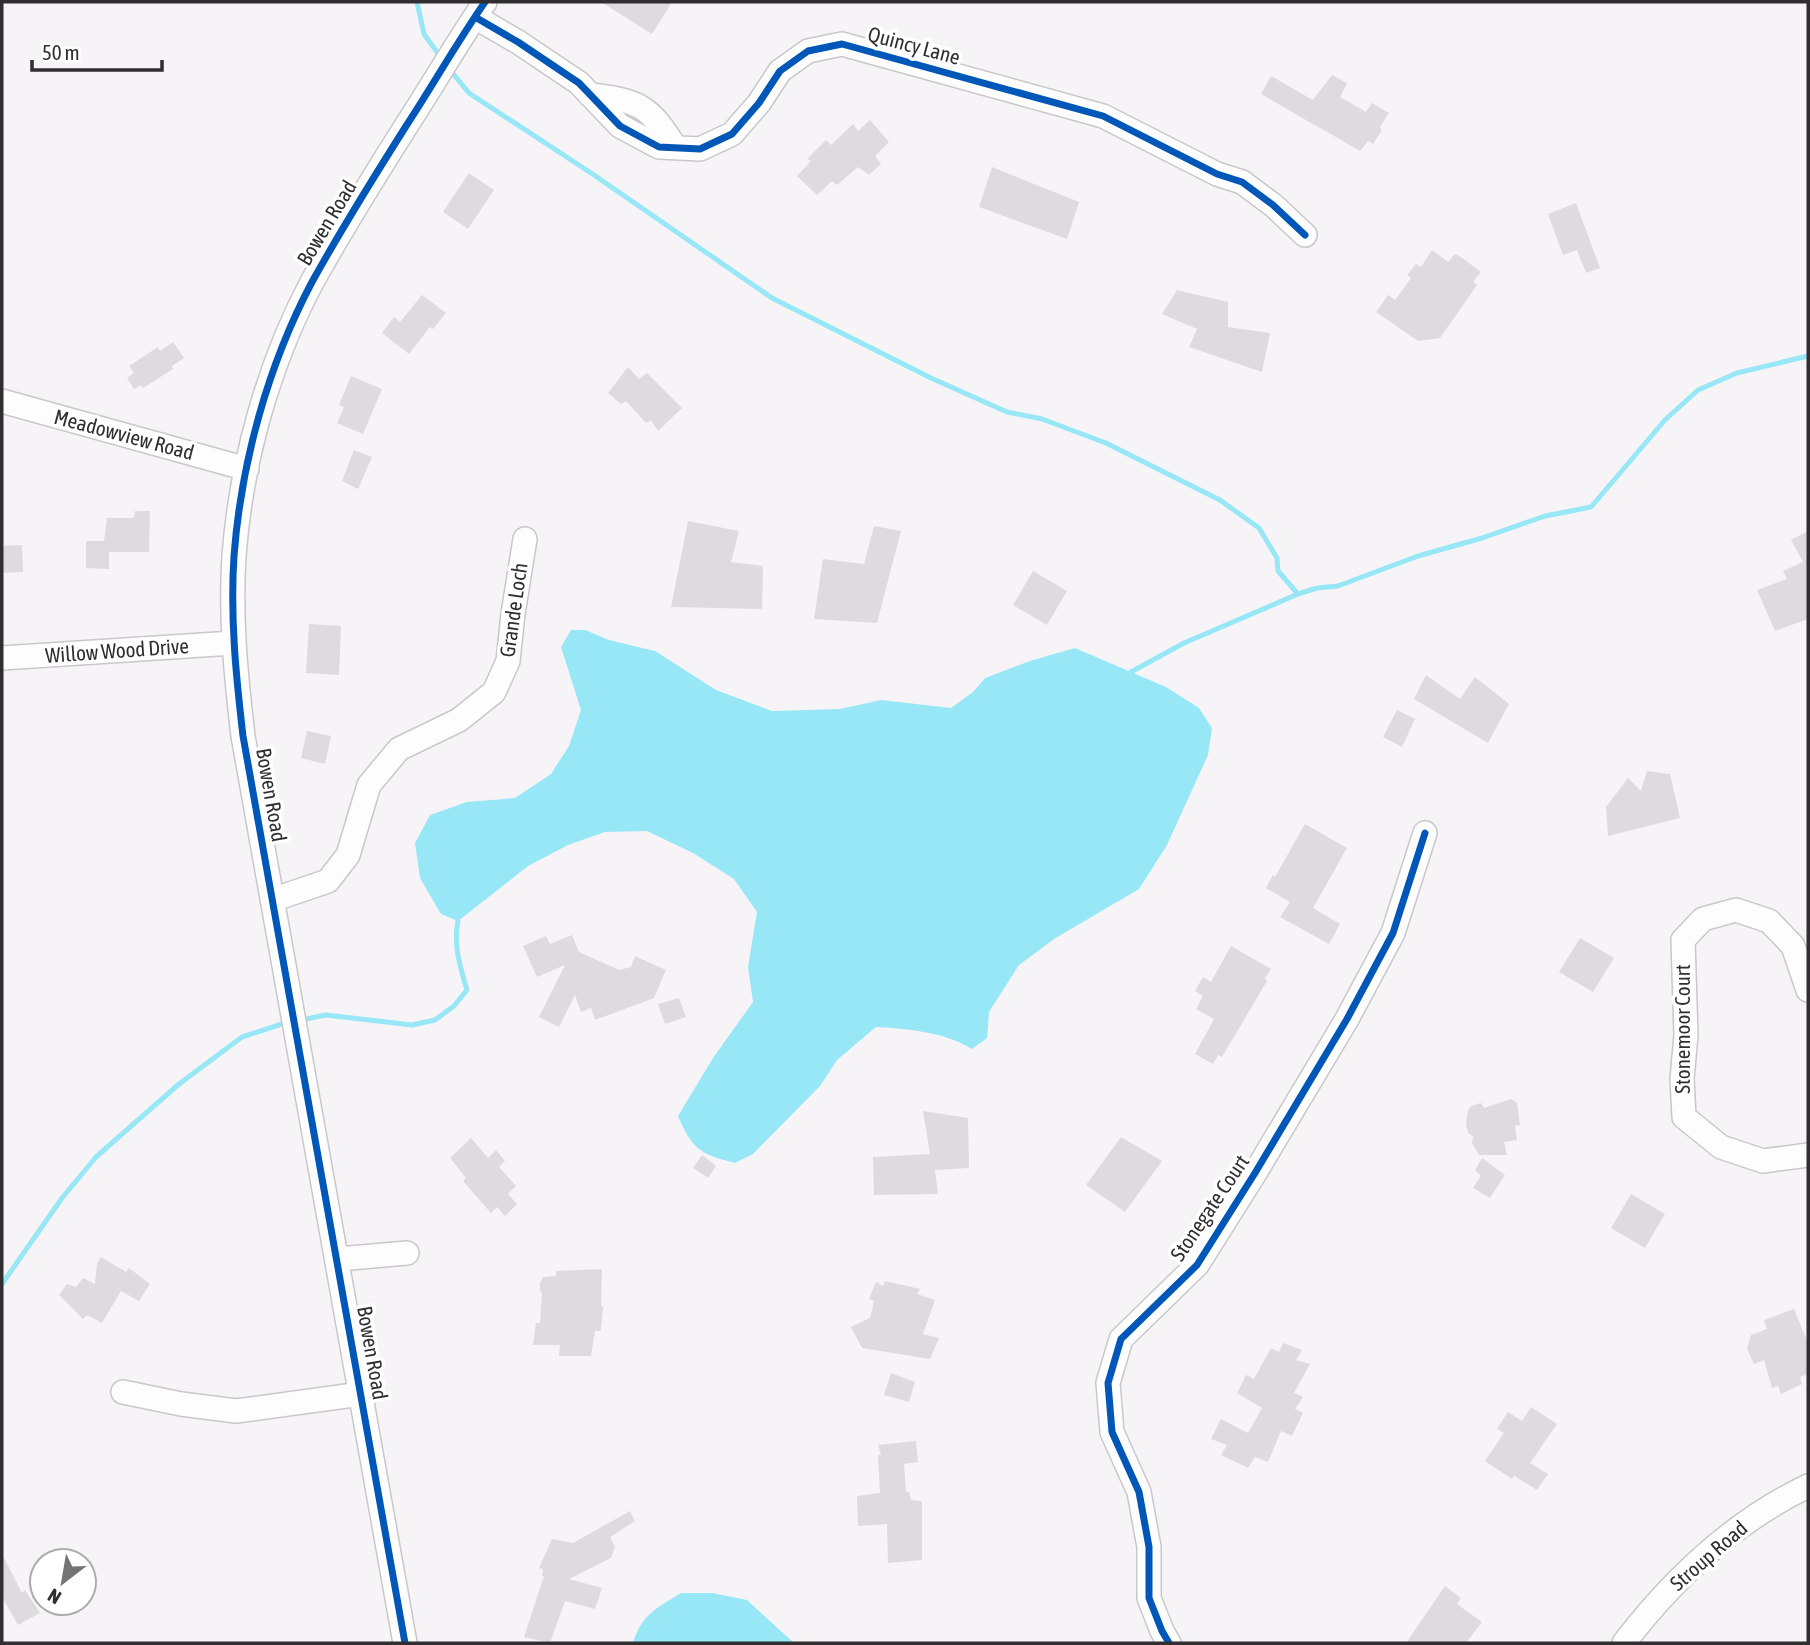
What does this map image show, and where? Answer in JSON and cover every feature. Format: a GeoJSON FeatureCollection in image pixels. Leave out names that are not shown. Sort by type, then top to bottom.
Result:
{"type":"FeatureCollection","features":[{"type":"Feature","properties":{"kind":"street","name":"Quincy Lane"},"geometry":{"type":"LineString","coordinates":[[480,9],[518,42],[579,83],[590,95],[612,97],[643,106],[660,123],[674,147],[699,149],[732,134],[759,103],[780,71],[808,51],[842,44],[1102,116],[1217,174],[1242,182],[1305,234]]}},
{"type":"Feature","properties":{"kind":"street","name":"Bowen Road"},"geometry":{"type":"LineString","coordinates":[[405,1643],[243,736],[233,643],[234,556],[247,469],[273,373],[312,283],[383,163],[480,9]]}},
{"type":"Feature","properties":{"kind":"street","name":"Meadowview Road"},"geometry":{"type":"LineString","coordinates":[[2,401],[247,469]]}},
{"type":"Feature","properties":{"kind":"street","name":"Grande Loch"},"geometry":{"type":"LineString","coordinates":[[272,900],[328,881],[348,855],[369,785],[399,750],[459,720],[494,692],[508,661],[525,539]]}},
{"type":"Feature","properties":{"kind":"street","name":"Willow Wood Drive"},"geometry":{"type":"LineString","coordinates":[[2,658],[233,643]]}},
{"type":"Feature","properties":{"kind":"street","name":"Stonegate Court"},"geometry":{"type":"LineString","coordinates":[[1169,1643],[1161,1631],[1149,1598],[1149,1547],[1139,1492],[1112,1432],[1108,1383],[1121,1339],[1198,1265],[1262,1161],[1393,933],[1425,833]]}},
{"type":"Feature","properties":{"kind":"street","name":"Stonemoor Court"},"geometry":{"type":"LineString","coordinates":[[1808,990],[1793,946],[1769,921],[1736,910],[1703,919],[1683,940],[1686,1035],[1682,1079],[1684,1117],[1721,1147],[1763,1161],[1808,1155]]}},
{"type":"Feature","properties":{"kind":"street"},"geometry":{"type":"LineString","coordinates":[[338,1259],[407,1253]]}},
{"type":"Feature","properties":{"kind":"street"},"geometry":{"type":"LineString","coordinates":[[123,1392],[181,1404],[236,1411],[361,1394]]}},
{"type":"Feature","properties":{"kind":"street","name":"Stroup Road"},"geometry":{"type":"LineString","coordinates":[[1624,1643],[1671,1587],[1706,1554],[1746,1522],[1781,1499],[1808,1486]]}},
{"type":"Feature","properties":{"kind":"water"},"geometry":{"type":"Polygon","coordinates":[[[571,630],[585,630],[609,640],[655,651],[716,690],[772,711],[840,709],[881,700],[951,708],[973,692],[985,678],[1075,648],[1166,687],[1199,708],[1212,728],[1208,755],[1167,845],[1139,889],[1054,939],[1019,965],[989,1012],[987,1038],[972,1049],[938,1035],[876,1027],[837,1060],[820,1086],[753,1154],[735,1163],[705,1153],[693,1143],[678,1116],[713,1058],[753,1002],[748,967],[757,912],[734,879],[693,853],[647,831],[605,832],[568,845],[528,866],[458,921],[441,914],[420,878],[415,843],[430,815],[467,802],[515,798],[551,774],[569,746],[581,710],[561,647],[571,630]]]}},
{"type":"Feature","properties":{"kind":"water"},"geometry":{"type":"Polygon","coordinates":[[[681,1593],[712,1593],[747,1600],[794,1643],[633,1643],[636,1633],[646,1619],[681,1593]]]}},
{"type":"Feature","properties":{"kind":"building"},"geometry":{"type":"Polygon","coordinates":[[[601,2],[672,2],[652,34],[601,2]]]}},
{"type":"Feature","properties":{"kind":"building"},"geometry":{"type":"Polygon","coordinates":[[[1332,75],[1347,83],[1340,97],[1366,112],[1372,103],[1389,113],[1373,144],[1368,141],[1360,151],[1261,94],[1271,76],[1313,100],[1332,75]]]}},
{"type":"Feature","properties":{"kind":"building"},"geometry":{"type":"Polygon","coordinates":[[[870,120],[889,142],[875,156],[881,164],[869,175],[858,167],[837,185],[832,181],[817,195],[797,176],[811,161],[807,159],[826,140],[831,145],[853,124],[858,131],[870,120]]]}},
{"type":"Feature","properties":{"kind":"building"},"geometry":{"type":"Polygon","coordinates":[[[992,167],[1079,202],[1067,239],[979,207],[992,167]]]}},
{"type":"Feature","properties":{"kind":"building"},"geometry":{"type":"Polygon","coordinates":[[[469,173],[494,190],[468,229],[443,212],[469,173]]]}},
{"type":"Feature","properties":{"kind":"building"},"geometry":{"type":"Polygon","coordinates":[[[1576,203],[1600,268],[1586,273],[1577,250],[1563,255],[1548,214],[1576,203]]]}},
{"type":"Feature","properties":{"kind":"building"},"geometry":{"type":"Polygon","coordinates":[[[1432,250],[1448,262],[1455,254],[1481,272],[1473,282],[1477,285],[1440,338],[1418,341],[1376,312],[1388,295],[1395,300],[1411,278],[1407,275],[1416,264],[1421,267],[1432,250]]]}},
{"type":"Feature","properties":{"kind":"building"},"geometry":{"type":"Polygon","coordinates":[[[1177,290],[1228,302],[1228,327],[1270,333],[1262,372],[1189,347],[1197,329],[1162,314],[1177,290]]]}},
{"type":"Feature","properties":{"kind":"building"},"geometry":{"type":"Polygon","coordinates":[[[422,295],[446,313],[433,329],[430,327],[409,354],[382,333],[394,317],[400,322],[422,295]]]}},
{"type":"Feature","properties":{"kind":"building"},"geometry":{"type":"Polygon","coordinates":[[[173,342],[184,358],[172,366],[173,369],[143,388],[141,385],[134,389],[127,378],[134,373],[129,366],[158,347],[160,351],[173,342]]]}},
{"type":"Feature","properties":{"kind":"building"},"geometry":{"type":"Polygon","coordinates":[[[628,367],[639,379],[647,373],[682,408],[658,431],[651,420],[646,423],[626,401],[621,404],[608,393],[628,367]]]}},
{"type":"Feature","properties":{"kind":"building"},"geometry":{"type":"Polygon","coordinates":[[[351,376],[382,389],[363,434],[337,423],[344,407],[339,405],[351,376]]]}},
{"type":"Feature","properties":{"kind":"building"},"geometry":{"type":"Polygon","coordinates":[[[354,450],[372,457],[358,489],[342,481],[354,450]]]}},
{"type":"Feature","properties":{"kind":"building"},"geometry":{"type":"Polygon","coordinates":[[[135,511],[150,511],[149,552],[109,552],[109,569],[86,568],[86,541],[104,541],[107,518],[134,518],[135,511]]]}},
{"type":"Feature","properties":{"kind":"building"},"geometry":{"type":"Polygon","coordinates":[[[688,521],[739,531],[731,562],[763,566],[762,609],[671,607],[688,521]]]}},
{"type":"Feature","properties":{"kind":"building"},"geometry":{"type":"Polygon","coordinates":[[[874,526],[901,531],[877,623],[814,619],[823,559],[864,564],[874,526]]]}},
{"type":"Feature","properties":{"kind":"building"},"geometry":{"type":"Polygon","coordinates":[[[1808,531],[1808,619],[1775,631],[1757,590],[1787,579],[1783,571],[1803,562],[1791,540],[1808,531]]]}},
{"type":"Feature","properties":{"kind":"building"},"geometry":{"type":"Polygon","coordinates":[[[22,545],[23,572],[2,573],[2,546],[22,545]]]}},
{"type":"Feature","properties":{"kind":"building"},"geometry":{"type":"Polygon","coordinates":[[[1033,571],[1067,591],[1047,625],[1013,605],[1033,571]]]}},
{"type":"Feature","properties":{"kind":"building"},"geometry":{"type":"Polygon","coordinates":[[[309,624],[341,626],[339,675],[306,673],[309,624]]]}},
{"type":"Feature","properties":{"kind":"building"},"geometry":{"type":"Polygon","coordinates":[[[1426,675],[1460,699],[1475,677],[1509,704],[1488,743],[1414,699],[1426,675]]]}},
{"type":"Feature","properties":{"kind":"building"},"geometry":{"type":"Polygon","coordinates":[[[1397,710],[1415,719],[1402,747],[1383,737],[1397,710]]]}},
{"type":"Feature","properties":{"kind":"building"},"geometry":{"type":"Polygon","coordinates":[[[307,731],[331,736],[325,764],[301,758],[307,731]]]}},
{"type":"Feature","properties":{"kind":"building"},"geometry":{"type":"Polygon","coordinates":[[[1647,771],[1670,774],[1680,818],[1608,836],[1606,807],[1628,778],[1641,791],[1647,771]]]}},
{"type":"Feature","properties":{"kind":"building"},"geometry":{"type":"Polygon","coordinates":[[[1305,824],[1347,848],[1313,908],[1340,924],[1329,944],[1280,917],[1290,902],[1266,888],[1305,824]]]}},
{"type":"Feature","properties":{"kind":"building"},"geometry":{"type":"Polygon","coordinates":[[[572,935],[579,952],[619,970],[631,967],[635,956],[666,970],[654,998],[595,1020],[591,1008],[581,1012],[575,995],[559,1027],[539,1017],[565,965],[537,977],[523,946],[546,936],[550,944],[572,935]]]}},
{"type":"Feature","properties":{"kind":"building"},"geometry":{"type":"Polygon","coordinates":[[[1580,938],[1614,958],[1593,992],[1559,972],[1580,938]]]}},
{"type":"Feature","properties":{"kind":"building"},"geometry":{"type":"Polygon","coordinates":[[[1231,946],[1271,969],[1265,978],[1267,981],[1222,1057],[1218,1055],[1213,1064],[1195,1054],[1214,1019],[1196,1009],[1203,996],[1195,991],[1203,977],[1211,982],[1231,946]]]}},
{"type":"Feature","properties":{"kind":"building"},"geometry":{"type":"Polygon","coordinates":[[[679,998],[686,1017],[665,1024],[658,1004],[679,998]]]}},
{"type":"Feature","properties":{"kind":"building"},"geometry":{"type":"Polygon","coordinates":[[[1511,1099],[1517,1103],[1520,1125],[1515,1126],[1517,1140],[1504,1142],[1507,1155],[1479,1155],[1472,1143],[1473,1136],[1468,1133],[1468,1110],[1481,1103],[1484,1108],[1511,1099]]]}},
{"type":"Feature","properties":{"kind":"building"},"geometry":{"type":"Polygon","coordinates":[[[923,1111],[968,1118],[969,1168],[935,1170],[938,1194],[874,1195],[873,1157],[930,1154],[923,1111]]]}},
{"type":"Feature","properties":{"kind":"building"},"geometry":{"type":"Polygon","coordinates":[[[1121,1137],[1162,1161],[1125,1212],[1086,1185],[1121,1137]]]}},
{"type":"Feature","properties":{"kind":"building"},"geometry":{"type":"Polygon","coordinates":[[[471,1138],[488,1158],[496,1150],[505,1161],[499,1167],[516,1186],[508,1194],[517,1204],[505,1216],[497,1207],[491,1213],[463,1181],[466,1178],[450,1158],[471,1138]]]}},
{"type":"Feature","properties":{"kind":"building"},"geometry":{"type":"Polygon","coordinates":[[[702,1155],[716,1166],[708,1178],[693,1168],[702,1155]]]}},
{"type":"Feature","properties":{"kind":"building"},"geometry":{"type":"Polygon","coordinates":[[[1482,1158],[1505,1175],[1490,1198],[1473,1188],[1481,1176],[1475,1170],[1482,1158]]]}},
{"type":"Feature","properties":{"kind":"building"},"geometry":{"type":"Polygon","coordinates":[[[1631,1194],[1665,1214],[1645,1248],[1611,1228],[1631,1194]]]}},
{"type":"Feature","properties":{"kind":"building"},"geometry":{"type":"Polygon","coordinates":[[[101,1257],[126,1272],[129,1268],[150,1284],[139,1301],[121,1291],[102,1323],[87,1315],[83,1319],[59,1295],[67,1284],[76,1287],[83,1278],[95,1284],[97,1263],[101,1257]]]}},
{"type":"Feature","properties":{"kind":"building"},"geometry":{"type":"Polygon","coordinates":[[[602,1269],[601,1331],[595,1331],[591,1356],[559,1356],[560,1345],[533,1345],[536,1323],[540,1323],[540,1283],[543,1277],[556,1276],[556,1271],[602,1269]]]}},
{"type":"Feature","properties":{"kind":"building"},"geometry":{"type":"Polygon","coordinates":[[[885,1281],[920,1289],[917,1294],[935,1300],[923,1334],[939,1338],[930,1359],[862,1348],[851,1327],[870,1318],[874,1301],[869,1299],[876,1282],[883,1286],[885,1281]]]}},
{"type":"Feature","properties":{"kind":"building"},"geometry":{"type":"Polygon","coordinates":[[[1794,1309],[1808,1343],[1808,1374],[1800,1377],[1802,1384],[1781,1394],[1778,1386],[1772,1388],[1764,1360],[1754,1364],[1747,1349],[1751,1335],[1767,1329],[1764,1320],[1794,1309]]]}},
{"type":"Feature","properties":{"kind":"building"},"geometry":{"type":"Polygon","coordinates":[[[1283,1343],[1302,1350],[1296,1360],[1310,1364],[1294,1393],[1303,1397],[1295,1409],[1303,1413],[1292,1436],[1281,1431],[1268,1462],[1255,1457],[1248,1468],[1221,1455],[1227,1445],[1211,1439],[1221,1419],[1248,1433],[1262,1408],[1237,1393],[1246,1375],[1254,1379],[1271,1348],[1279,1352],[1283,1343]]]}},
{"type":"Feature","properties":{"kind":"building"},"geometry":{"type":"Polygon","coordinates":[[[891,1373],[915,1382],[909,1402],[884,1395],[891,1373]]]}},
{"type":"Feature","properties":{"kind":"building"},"geometry":{"type":"Polygon","coordinates":[[[1531,1407],[1557,1424],[1530,1463],[1548,1474],[1537,1490],[1514,1476],[1512,1479],[1485,1461],[1504,1433],[1497,1429],[1508,1412],[1522,1421],[1531,1407]]]}},
{"type":"Feature","properties":{"kind":"building"},"geometry":{"type":"Polygon","coordinates":[[[916,1441],[918,1462],[904,1464],[906,1492],[909,1492],[911,1500],[922,1501],[922,1560],[888,1563],[887,1524],[858,1526],[857,1496],[880,1493],[878,1455],[881,1455],[878,1445],[916,1441]]]}},
{"type":"Feature","properties":{"kind":"building"},"geometry":{"type":"Polygon","coordinates":[[[630,1511],[635,1521],[610,1537],[615,1547],[611,1558],[569,1579],[602,1588],[595,1609],[565,1601],[550,1643],[524,1637],[544,1576],[543,1569],[539,1568],[552,1539],[573,1543],[630,1511]]]}},
{"type":"Feature","properties":{"kind":"building"},"geometry":{"type":"Polygon","coordinates":[[[2,1554],[22,1593],[25,1590],[28,1595],[28,1617],[33,1617],[18,1625],[2,1597],[2,1554]]]}},
{"type":"Feature","properties":{"kind":"building"},"geometry":{"type":"Polygon","coordinates":[[[1445,1586],[1461,1598],[1457,1604],[1482,1622],[1466,1643],[1406,1643],[1445,1586]]]}},
{"type":"Feature","properties":{"kind":"waterway"},"geometry":{"type":"LineString","coordinates":[[417,2],[424,34],[442,59]]}},
{"type":"Feature","properties":{"kind":"waterway"},"geometry":{"type":"LineString","coordinates":[[450,70],[469,93],[594,175],[772,298],[931,378],[1007,412],[1042,419],[1106,443],[1220,500],[1259,528],[1277,558],[1278,571],[1298,594]]}},
{"type":"Feature","properties":{"kind":"waterway"},"geometry":{"type":"LineString","coordinates":[[1131,672],[1184,643],[1298,594],[1317,588],[1338,586],[1418,556],[1545,516],[1591,507],[1665,420],[1698,390],[1737,373],[1808,356]]}},
{"type":"Feature","properties":{"kind":"waterway"},"geometry":{"type":"LineString","coordinates":[[301,1020],[326,1015],[412,1025],[435,1020],[454,1006],[467,990],[457,947],[458,921]]}},
{"type":"Feature","properties":{"kind":"waterway"},"geometry":{"type":"LineString","coordinates":[[2,1284],[62,1198],[96,1157],[179,1084],[242,1037],[288,1022]]}},
{"type":"Feature","properties":{"kind":"cycle path"},"geometry":{"type":"LineString","coordinates":[[405,1643],[243,736],[233,624],[234,556],[250,450],[270,381],[296,314],[359,202],[485,2]]}},
{"type":"Feature","properties":{"kind":"cycle path"},"geometry":{"type":"LineString","coordinates":[[475,17],[579,83],[620,126],[659,147],[700,149],[732,134],[759,103],[780,71],[808,51],[842,44],[1103,116],[1217,174],[1242,182],[1273,205],[1305,235]]}},
{"type":"Feature","properties":{"kind":"cycle path"},"geometry":{"type":"LineString","coordinates":[[1169,1643],[1149,1598],[1149,1547],[1139,1492],[1112,1432],[1108,1383],[1121,1339],[1197,1265],[1255,1173],[1347,1019],[1393,933],[1425,833]]}}]}
